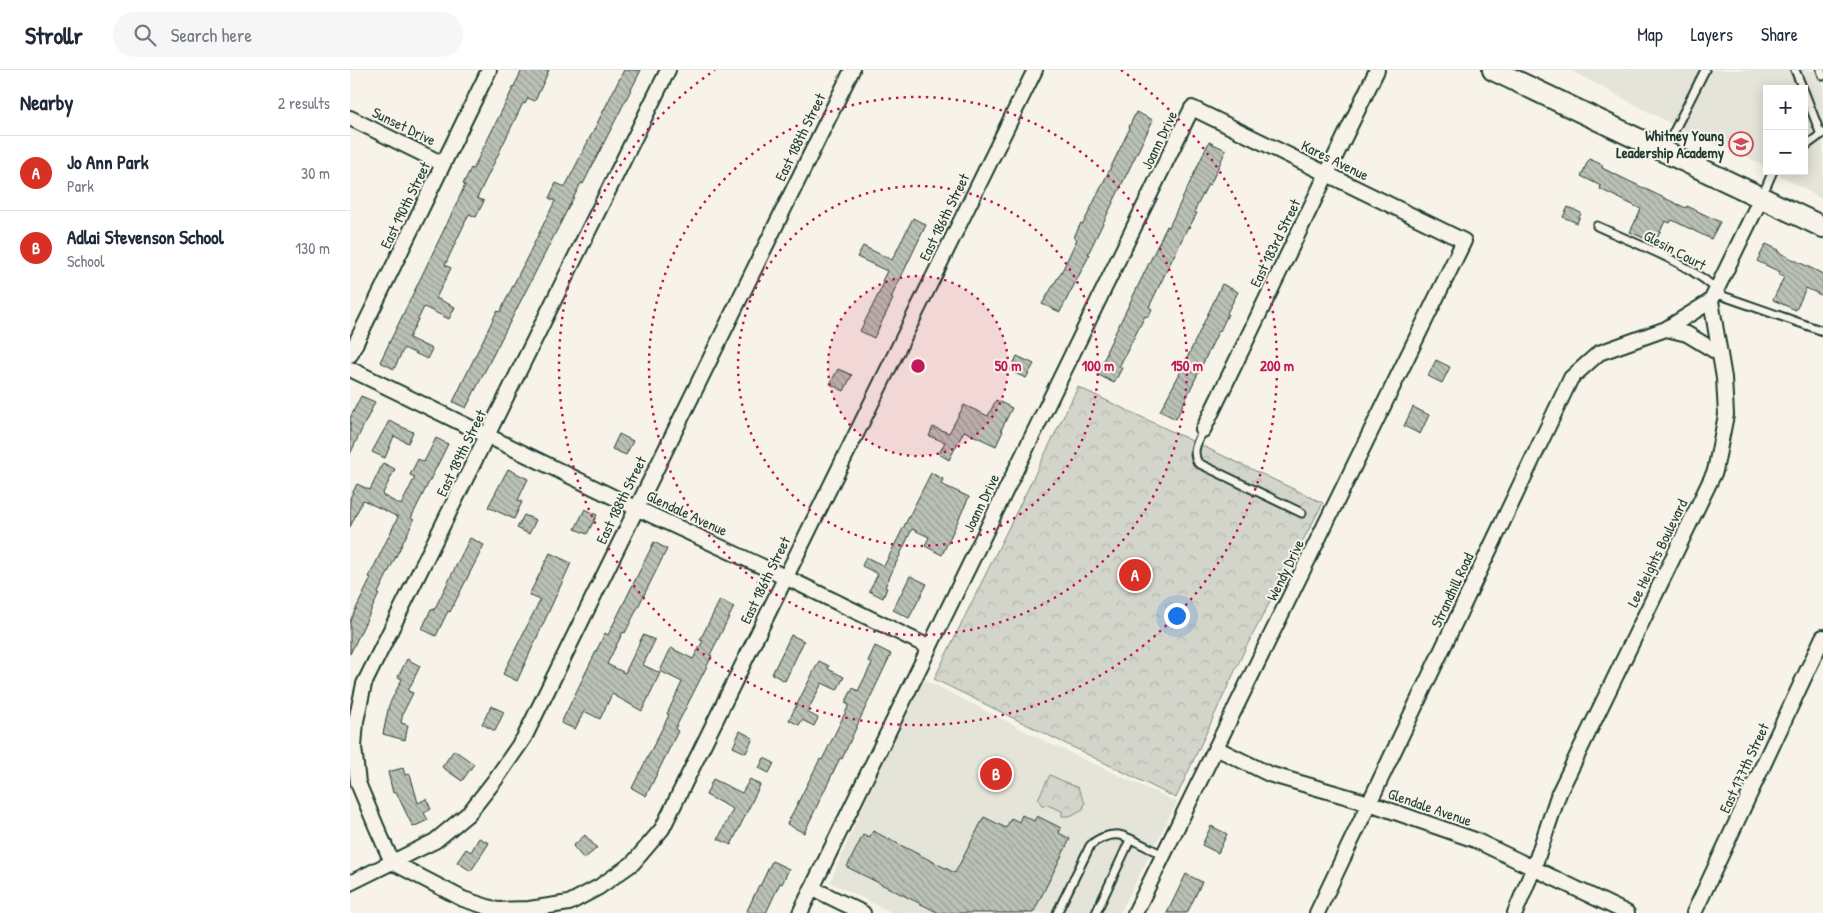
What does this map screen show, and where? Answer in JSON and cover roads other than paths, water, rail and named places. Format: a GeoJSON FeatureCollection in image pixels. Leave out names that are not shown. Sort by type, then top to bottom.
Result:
{"type":"FeatureCollection","features":[{"type":"Feature","properties":{"kind":"main road"},"geometry":{"type":"LineString","coordinates":[[1493,70],[1823,227]]}},
{"type":"Feature","properties":{"kind":"street","name":"East 190th Street"},"geometry":{"type":"LineString","coordinates":[[350,355],[489,70]]}},
{"type":"Feature","properties":{"kind":"street","name":"East 189th Street"},"geometry":{"type":"LineString","coordinates":[[392,862],[358,783],[354,747],[356,721],[364,684],[668,70]]}},
{"type":"Feature","properties":{"kind":"street","name":"East 188th Street"},"geometry":{"type":"LineString","coordinates":[[350,883],[435,841],[469,813],[496,780],[524,738],[852,70]]}},
{"type":"Feature","properties":{"kind":"street","name":"East 186th Street"},"geometry":{"type":"LineString","coordinates":[[392,862],[463,899],[497,910],[529,909],[569,902],[599,887],[633,863],[662,829],[1035,70]]}},
{"type":"Feature","properties":{"kind":"street","name":"East 183rd Street"},"geometry":{"type":"LineString","coordinates":[[1203,430],[1377,70]]}},
{"type":"Feature","properties":{"kind":"street","name":"Kares Avenue"},"geometry":{"type":"LineString","coordinates":[[1192,108],[1464,241]]}},
{"type":"Feature","properties":{"kind":"street","name":"Joann Drive"},"geometry":{"type":"LineString","coordinates":[[800,913],[1192,108]]}},
{"type":"Feature","properties":{"kind":"street","name":"Sunset Drive"},"geometry":{"type":"LineString","coordinates":[[350,118],[443,164]]}},
{"type":"Feature","properties":{"kind":"street"},"geometry":{"type":"LineString","coordinates":[[1714,296],[1761,198]]}},
{"type":"Feature","properties":{"kind":"street","name":"Wendy Drive"},"geometry":{"type":"LineString","coordinates":[[1135,913],[1464,241]]}},
{"type":"Feature","properties":{"kind":"street","name":"Strandhill Road"},"geometry":{"type":"LineString","coordinates":[[1317,913],[1571,378],[1599,353],[1666,329],[1714,296]]}},
{"type":"Feature","properties":{"kind":"street","name":"Lee Heights Boulevard"},"geometry":{"type":"LineString","coordinates":[[1515,913],[1534,867],[1559,793],[1714,471],[1726,415],[1724,378],[1714,296]]}},
{"type":"Feature","properties":{"kind":"street"},"geometry":{"type":"LineString","coordinates":[[1666,329],[1687,334],[1720,354]]}},
{"type":"Feature","properties":{"kind":"street","name":"Glendale Avenue"},"geometry":{"type":"LineString","coordinates":[[350,369],[636,508],[785,576],[929,647]]}},
{"type":"Feature","properties":{"kind":"street","name":"East 177th Street"},"geometry":{"type":"LineString","coordinates":[[1694,913],[1823,637]]}},
{"type":"Feature","properties":{"kind":"street","name":"Glendale Avenue"},"geometry":{"type":"LineString","coordinates":[[1216,748],[1269,774],[1369,803],[1475,840],[1627,913]]}},
{"type":"Feature","properties":{"kind":"street"},"geometry":{"type":"LineString","coordinates":[[812,888],[863,913]]}},
{"type":"Feature","properties":{"kind":"lane"},"geometry":{"type":"LineString","coordinates":[[1664,151],[1705,70]]}},
{"type":"Feature","properties":{"kind":"lane"},"geometry":{"type":"LineString","coordinates":[[1794,70],[1802,85]]}},
{"type":"Feature","properties":{"kind":"lane"},"geometry":{"type":"LineString","coordinates":[[1821,70],[1823,76]]}},
{"type":"Feature","properties":{"kind":"lane"},"geometry":{"type":"LineString","coordinates":[[1808,99],[1822,134],[1808,144]]}},
{"type":"Feature","properties":{"kind":"lane"},"geometry":{"type":"LineString","coordinates":[[1761,198],[1771,175]]}},
{"type":"Feature","properties":{"kind":"lane","name":"Glesin Court"},"geometry":{"type":"LineString","coordinates":[[1596,226],[1686,268],[1714,296],[1723,296],[1823,330]]}},
{"type":"Feature","properties":{"kind":"lane"},"geometry":{"type":"LineString","coordinates":[[1203,430],[1195,448],[1198,463],[1302,513]]}},
{"type":"Feature","properties":{"kind":"lane"},"geometry":{"type":"LineString","coordinates":[[1057,913],[1090,846],[1095,841],[1107,836],[1120,835],[1164,856]]}},
{"type":"Feature","properties":{"kind":"lane"},"geometry":{"type":"LineString","coordinates":[[1096,913],[1130,840]]}},
{"type":"Feature","properties":{"kind":"place","name":"Whitney Young Leadership Academy"},"geometry":{"type":"Point","coordinates":[1741,144]}},
{"type":"Feature","properties":{"kind":"place","name":"Jo Ann Park"},"geometry":{"type":"Point","coordinates":[1135,575]}},
{"type":"Feature","properties":{"kind":"place","name":"Adlai Stevenson School"},"geometry":{"type":"Point","coordinates":[996,774]}}]}
